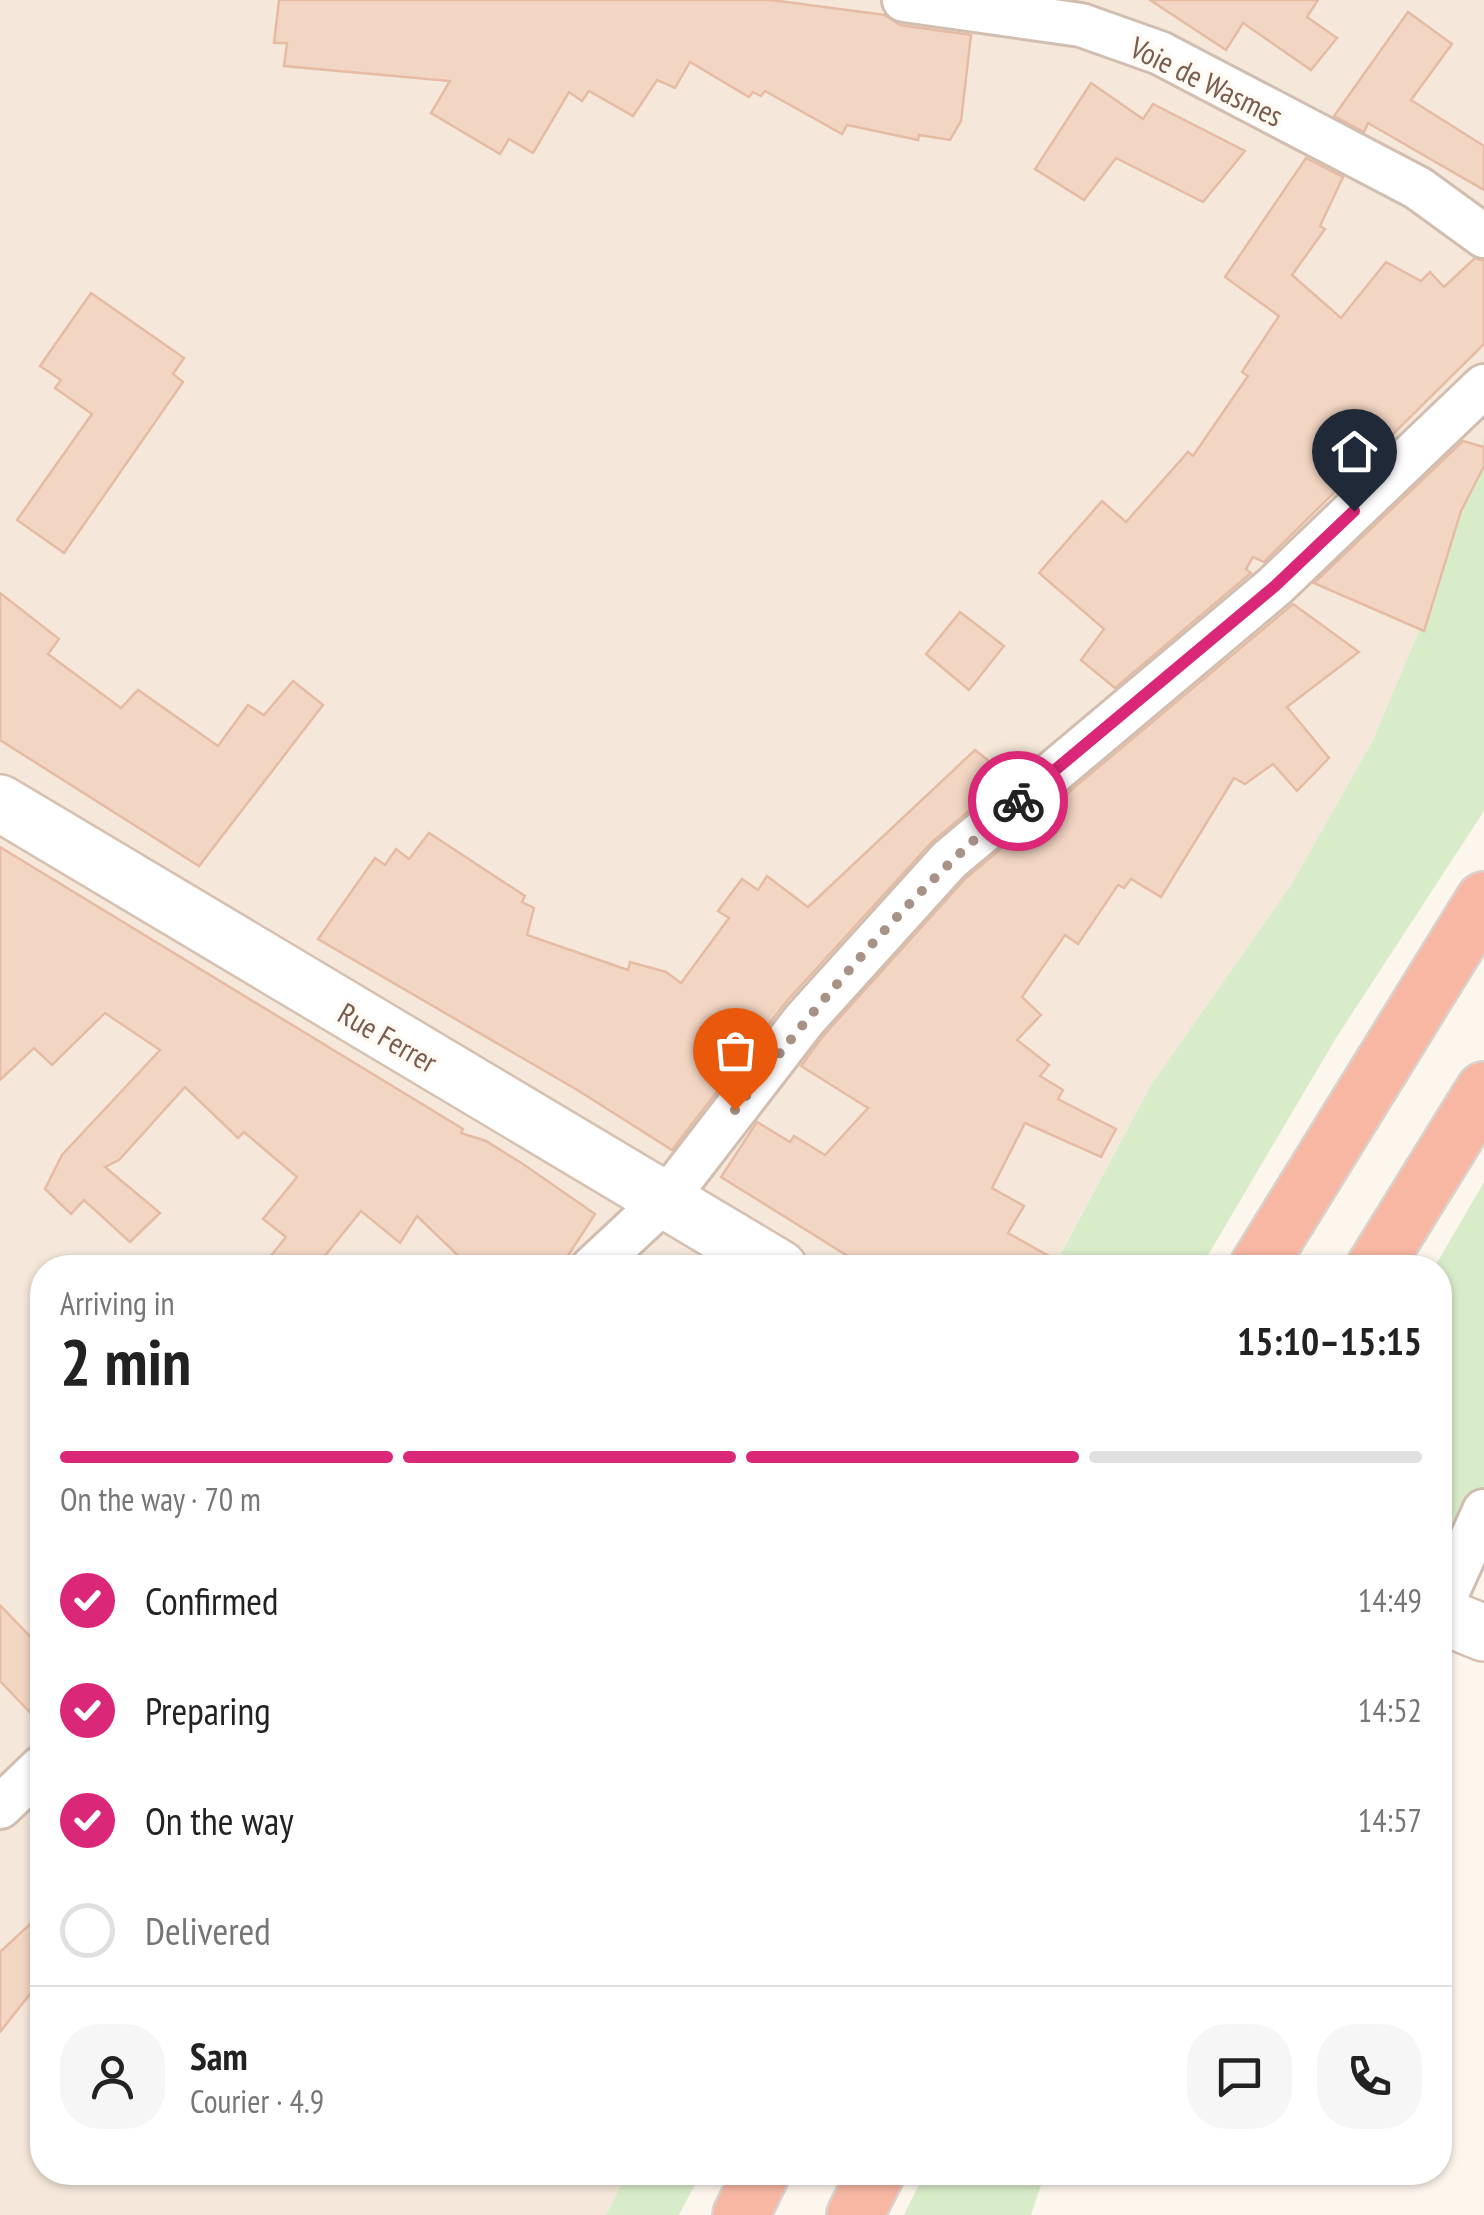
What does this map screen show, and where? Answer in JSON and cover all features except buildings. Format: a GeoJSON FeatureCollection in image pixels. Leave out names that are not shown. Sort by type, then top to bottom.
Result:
{"type":"FeatureCollection","features":[{"type":"Feature","properties":{"kind":"highway"},"geometry":{"type":"LineString","coordinates":[[1264,1255],[1300,1190],[1484,900]]}},
{"type":"Feature","properties":{"kind":"highway"},"geometry":{"type":"LineString","coordinates":[[1382,1255],[1484,1090]]}},
{"type":"Feature","properties":{"kind":"highway"},"geometry":{"type":"LineString","coordinates":[[741,2215],[756,2185]]}},
{"type":"Feature","properties":{"kind":"highway"},"geometry":{"type":"LineString","coordinates":[[855,2215],[870,2185]]}},
{"type":"Feature","properties":{"kind":"street","name":"Voie de Wasmes"},"geometry":{"type":"LineString","coordinates":[[904,0],[1080,25],[1160,53],[1418,188],[1484,236]]}},
{"type":"Feature","properties":{"kind":"street"},"geometry":{"type":"LineString","coordinates":[[606,1255],[666,1199],[805,1019],[880,930],[949,860],[1275,586],[1484,386]]}},
{"type":"Feature","properties":{"kind":"street","name":"Rue Ferrer"},"geometry":{"type":"LineString","coordinates":[[0,803],[205,929],[758,1255]]}},
{"type":"Feature","properties":{"kind":"street"},"geometry":{"type":"LineString","coordinates":[[1452,1585],[1484,1512]]}},
{"type":"Feature","properties":{"kind":"street"},"geometry":{"type":"LineString","coordinates":[[1452,1618],[1484,1633]]}},
{"type":"Feature","properties":{"kind":"street"},"geometry":{"type":"LineString","coordinates":[[0,1807],[30,1778]]}},
{"type":"Feature","properties":{"kind":"shaded area"},"geometry":{"type":"Polygon","coordinates":[[[0,0],[1484,0],[1484,437],[1435,593],[1372,742],[1291,885],[1151,1085],[1059,1255],[30,1255],[30,2185],[621,2185],[606,2215],[0,2215],[0,0]]]}},
{"type":"Feature","properties":{"kind":"green space"},"geometry":{"type":"Polygon","coordinates":[[[1484,437],[1484,811],[1336,1038],[1208,1255],[1060,1255],[1151,1085],[1291,885],[1372,742],[1435,593],[1484,437]]]}},
{"type":"Feature","properties":{"kind":"green space"},"geometry":{"type":"Polygon","coordinates":[[[1484,1182],[1484,1503],[1452,1530],[1452,1255],[1442,1255],[1484,1182]]]}},
{"type":"Feature","properties":{"kind":"green space"},"geometry":{"type":"Polygon","coordinates":[[[621,2185],[695,2185],[679,2215],[606,2215],[621,2185]]]}},
{"type":"Feature","properties":{"kind":"green space"},"geometry":{"type":"Polygon","coordinates":[[[919,2185],[1041,2185],[1031,2215],[904,2215],[919,2185]]]}},
{"type":"Feature","properties":{"kind":"way so far"},"geometry":{"type":"LineString","coordinates":[[735,1110],[880,930],[949,860],[1018,801]]}},
{"type":"Feature","properties":{"kind":"route"},"geometry":{"type":"LineString","coordinates":[[1018,801],[1275,586],[1354,511]]}}]}
